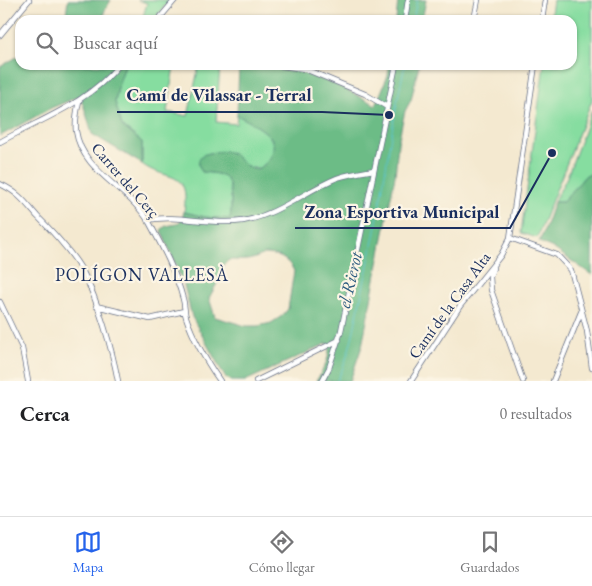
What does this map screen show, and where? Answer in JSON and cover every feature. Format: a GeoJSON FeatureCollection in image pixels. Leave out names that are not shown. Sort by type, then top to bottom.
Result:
{"type":"FeatureCollection","features":[{"type":"Feature","properties":{"kind":"street"},"geometry":{"type":"LineString","coordinates":[[17,15],[29,0]]}},
{"type":"Feature","properties":{"kind":"street"},"geometry":{"type":"LineString","coordinates":[[162,15],[175,0]]}},
{"type":"Feature","properties":{"kind":"street"},"geometry":{"type":"LineString","coordinates":[[406,15],[408,0]]}},
{"type":"Feature","properties":{"kind":"street"},"geometry":{"type":"LineString","coordinates":[[475,15],[478,0]]}},
{"type":"Feature","properties":{"kind":"street"},"geometry":{"type":"LineString","coordinates":[[543,15],[545,0]]}},
{"type":"Feature","properties":{"kind":"street"},"geometry":{"type":"LineString","coordinates":[[0,35],[15,17]]}},
{"type":"Feature","properties":{"kind":"street"},"geometry":{"type":"LineString","coordinates":[[0,142],[78,101],[107,80],[116,70]]}},
{"type":"Feature","properties":{"kind":"street"},"geometry":{"type":"LineString","coordinates":[[308,70],[364,94],[387,107]]}},
{"type":"Feature","properties":{"kind":"street"},"geometry":{"type":"LineString","coordinates":[[322,381],[329,368],[338,340],[361,240],[395,70]]}},
{"type":"Feature","properties":{"kind":"street","name":"Camí de la Casa Alta"},"geometry":{"type":"LineString","coordinates":[[411,381],[460,306],[494,264],[510,238],[535,70]]}},
{"type":"Feature","properties":{"kind":"street","name":"Carrer del Cerç"},"geometry":{"type":"LineString","coordinates":[[78,101],[76,130],[83,153],[147,220],[170,262],[184,300],[185,316],[198,348],[220,381]]}},
{"type":"Feature","properties":{"kind":"street"},"geometry":{"type":"LineString","coordinates":[[147,220],[161,217],[207,221],[243,221],[280,209],[337,178],[374,170]]}},
{"type":"Feature","properties":{"kind":"street"},"geometry":{"type":"LineString","coordinates":[[0,184],[13,190],[61,241],[83,272],[114,358],[118,381]]}},
{"type":"Feature","properties":{"kind":"street"},"geometry":{"type":"LineString","coordinates":[[510,238],[557,256],[570,270],[587,331],[592,368]]}},
{"type":"Feature","properties":{"kind":"street"},"geometry":{"type":"LineString","coordinates":[[494,264],[490,277],[491,290],[523,381]]}},
{"type":"Feature","properties":{"kind":"street"},"geometry":{"type":"LineString","coordinates":[[0,302],[22,348],[28,381]]}},
{"type":"Feature","properties":{"kind":"street"},"geometry":{"type":"LineString","coordinates":[[96,306],[150,319],[184,310]]}},
{"type":"Feature","properties":{"kind":"street"},"geometry":{"type":"LineString","coordinates":[[553,381],[582,310]]}},
{"type":"Feature","properties":{"kind":"street"},"geometry":{"type":"LineString","coordinates":[[256,381],[338,340]]}},
{"type":"Feature","properties":{"kind":"green space"},"geometry":{"type":"Polygon","coordinates":[[[68,0],[111,0],[104,15],[66,14],[68,0]]]}},
{"type":"Feature","properties":{"kind":"green space"},"geometry":{"type":"Polygon","coordinates":[[[138,0],[170,0],[157,15],[143,15],[147,3],[138,0]]]}},
{"type":"Feature","properties":{"kind":"green space"},"geometry":{"type":"Polygon","coordinates":[[[398,0],[426,0],[423,15],[396,15],[398,0]]]}},
{"type":"Feature","properties":{"kind":"green space"},"geometry":{"type":"Polygon","coordinates":[[[553,0],[592,0],[592,100],[537,238],[521,233],[543,70],[577,70],[577,15],[551,15],[553,0]]]}},
{"type":"Feature","properties":{"kind":"green space"},"geometry":{"type":"Polygon","coordinates":[[[15,58],[15,70],[123,70],[115,102],[122,126],[142,142],[142,164],[92,134],[80,96],[51,108],[0,136],[0,67],[15,58]]]}},
{"type":"Feature","properties":{"kind":"green space"},"geometry":{"type":"Polygon","coordinates":[[[123,70],[173,70],[167,112],[188,116],[198,70],[220,70],[216,122],[236,124],[237,115],[263,130],[273,143],[273,151],[269,159],[260,168],[248,168],[228,152],[209,153],[202,172],[224,176],[228,181],[231,204],[230,219],[205,217],[184,212],[184,188],[180,182],[142,164],[142,142],[122,126],[115,102],[123,70]]]}},
{"type":"Feature","properties":{"kind":"green space"},"geometry":{"type":"Polygon","coordinates":[[[239,70],[294,70],[337,85],[376,105],[388,70],[418,70],[411,100],[405,111],[398,143],[395,176],[362,346],[350,381],[316,381],[328,358],[328,343],[245,381],[232,381],[225,377],[192,317],[184,285],[161,230],[166,226],[177,224],[182,219],[184,212],[205,217],[230,219],[231,198],[228,181],[221,175],[202,172],[199,160],[202,155],[226,151],[234,154],[247,166],[256,169],[262,167],[271,157],[273,150],[272,139],[258,127],[237,115],[239,70]],[[264,254],[247,260],[229,260],[224,264],[221,276],[209,298],[215,317],[246,326],[258,326],[271,323],[282,316],[288,309],[294,271],[289,263],[278,256],[264,254]]]}},
{"type":"Feature","properties":{"kind":"green space"},"geometry":{"type":"Polygon","coordinates":[[[592,110],[592,174],[586,175],[563,202],[554,202],[567,177],[592,110]]]}},
{"type":"Feature","properties":{"kind":"green space"},"geometry":{"type":"Polygon","coordinates":[[[592,174],[592,275],[553,248],[539,242],[554,202],[563,202],[586,175],[592,174]]]}},
{"type":"Feature","properties":{"kind":"waterway","name":"el Rierot"},"geometry":{"type":"LineString","coordinates":[[414,15],[417,0]]}},
{"type":"Feature","properties":{"kind":"waterway","name":"el Rierot"},"geometry":{"type":"LineString","coordinates":[[337,381],[349,351],[354,329],[378,215],[404,70]]}},
{"type":"Feature","properties":{"kind":"place","name":"Camí de Vilassar - Terral"},"geometry":{"type":"Point","coordinates":[389,115]}},
{"type":"Feature","properties":{"kind":"place","name":"Zona Esportiva Municipal"},"geometry":{"type":"Point","coordinates":[552,153]}},
{"type":"Feature","properties":{"kind":"district","name":"POLÍGON VALLESÀ"},"geometry":{"type":"Point","coordinates":[142,275]}}]}
